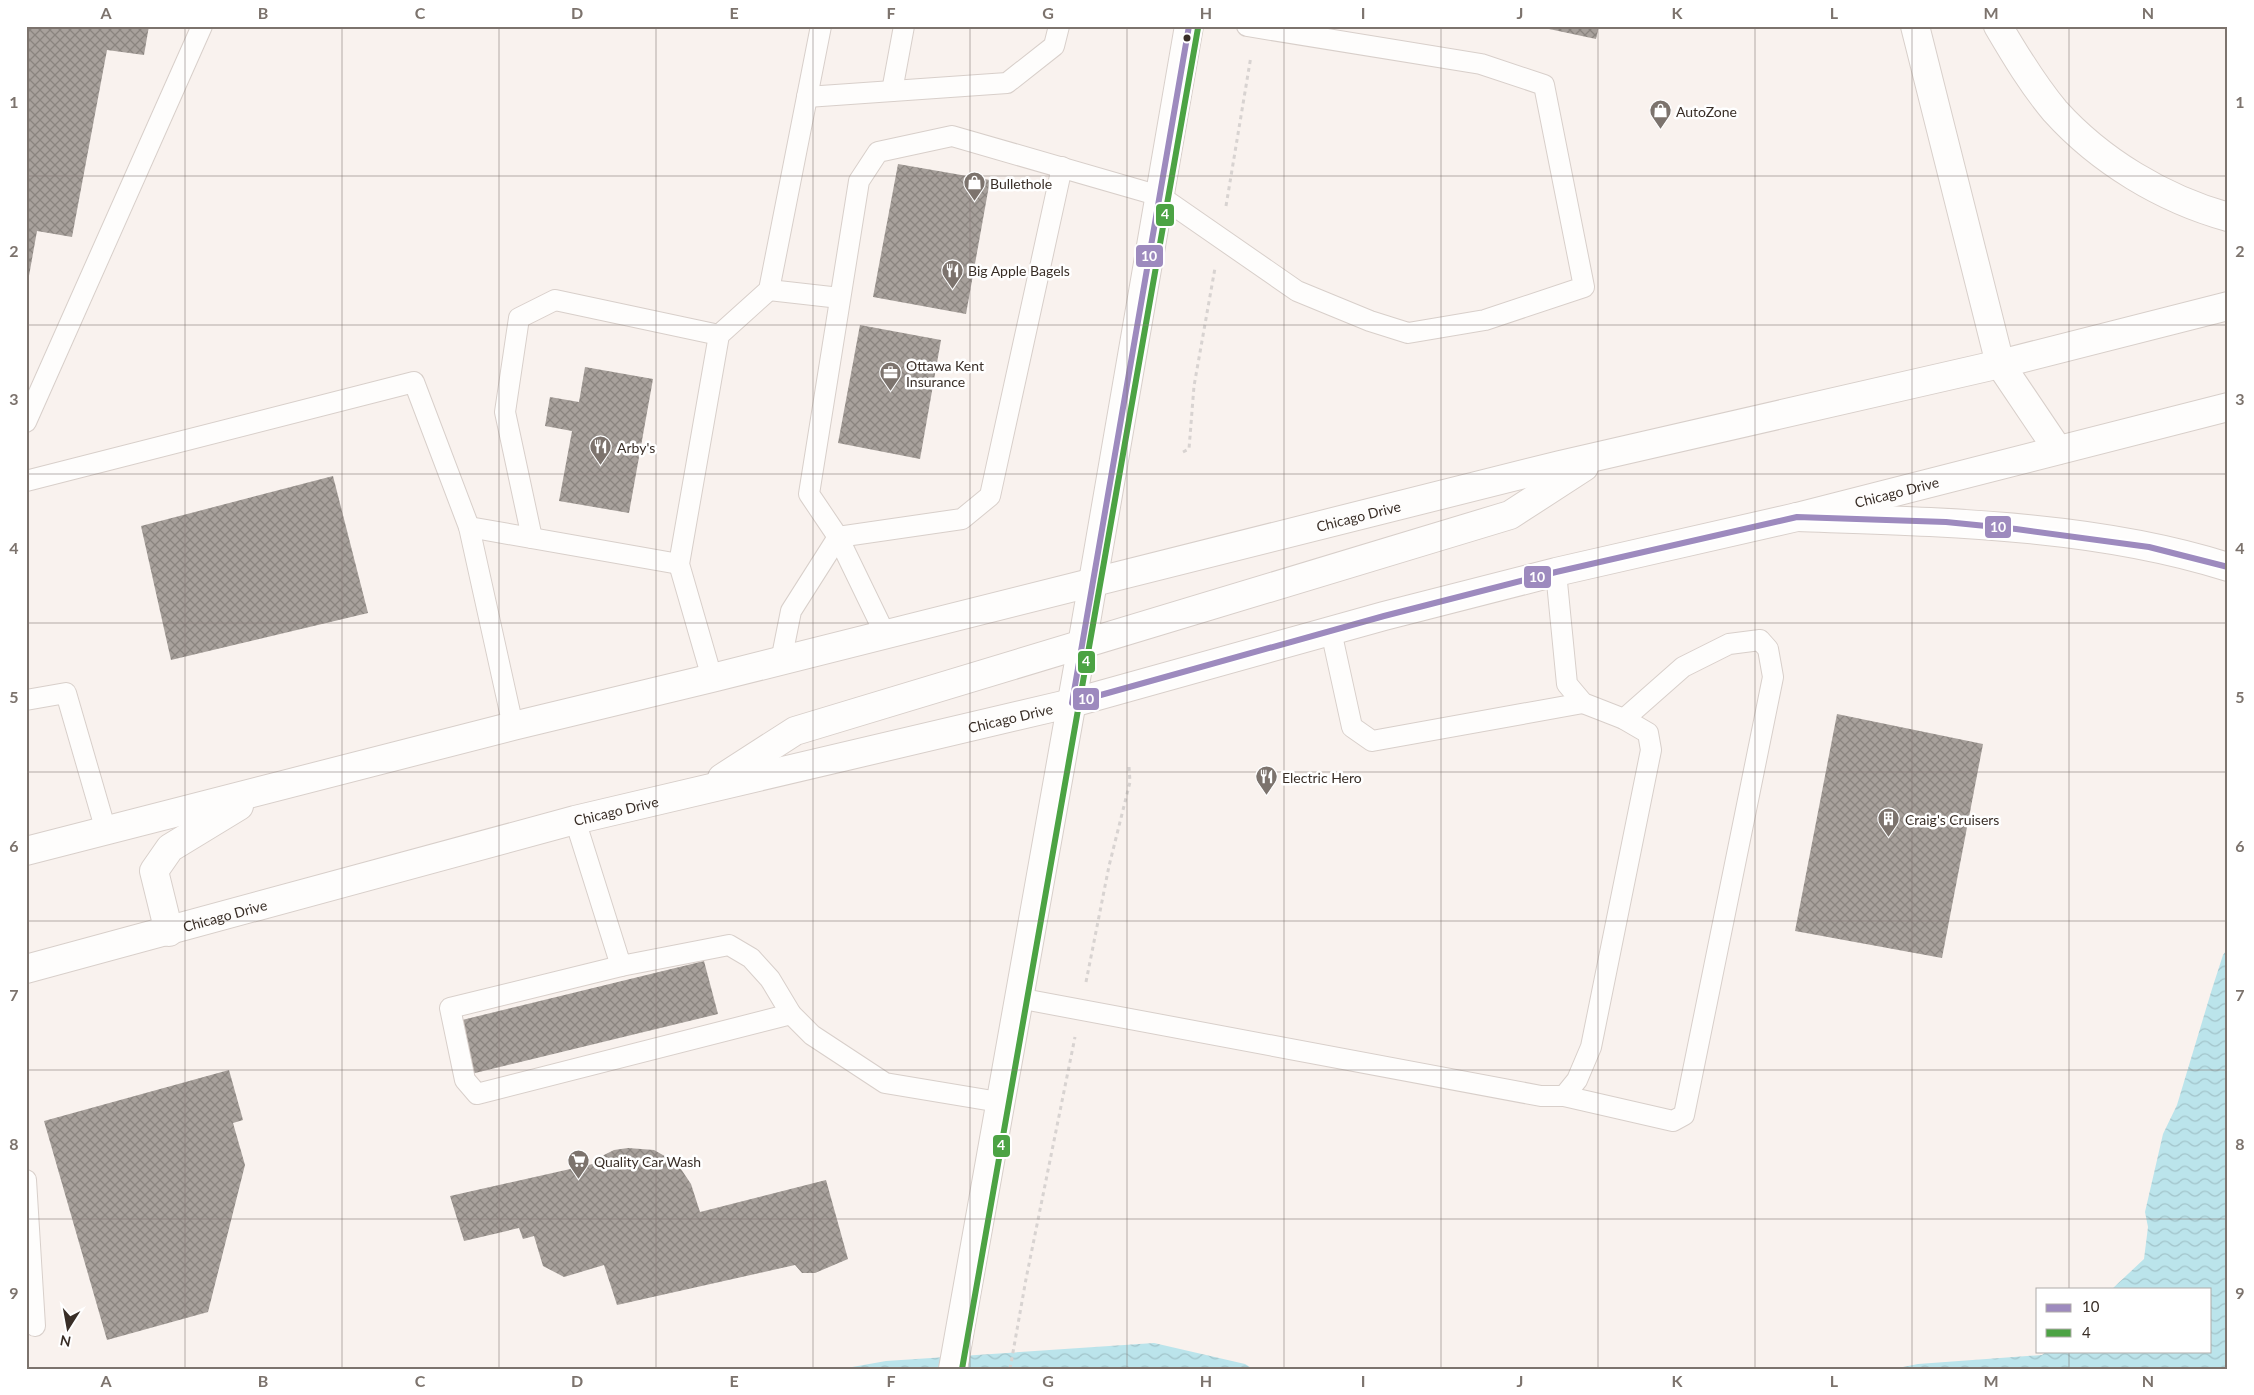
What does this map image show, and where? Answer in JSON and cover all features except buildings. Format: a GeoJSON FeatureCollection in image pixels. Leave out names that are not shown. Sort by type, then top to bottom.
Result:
{"type":"FeatureCollection","features":[{"type":"Feature","properties":{"kind":"main road"},"geometry":{"type":"LineString","coordinates":[[953,1369],[999,1102],[1072,702],[1189,26]]}},
{"type":"Feature","properties":{"kind":"main road"},"geometry":{"type":"LineString","coordinates":[[1916,26],[2000,364],[2058,450]]}},
{"type":"Feature","properties":{"kind":"main road"},"geometry":{"type":"LineString","coordinates":[[1998,26],[2023,68],[2055,111],[2092,145],[2134,176],[2176,198],[2228,217]]}},
{"type":"Feature","properties":{"kind":"main road","name":"Chicago Drive"},"geometry":{"type":"LineString","coordinates":[[26,851],[513,726],[781,661],[1600,456],[2000,364],[2228,306]]}},
{"type":"Feature","properties":{"kind":"main road","name":"Chicago Drive"},"geometry":{"type":"LineString","coordinates":[[26,969],[169,932],[575,820],[1072,702],[1556,572],[1797,516],[2228,408]]}},
{"type":"Feature","properties":{"kind":"main road"},"geometry":{"type":"LineString","coordinates":[[705,789],[794,731],[1510,515],[1600,456]]}},
{"type":"Feature","properties":{"kind":"main road"},"geometry":{"type":"LineString","coordinates":[[1797,516],[1946,522],[2016,528],[2149,547],[2228,567]]}},
{"type":"Feature","properties":{"kind":"main road"},"geometry":{"type":"LineString","coordinates":[[169,932],[154,871],[170,848],[264,790]]}},
{"type":"Feature","properties":{"kind":"lane"},"geometry":{"type":"LineString","coordinates":[[26,422],[202,26]]}},
{"type":"Feature","properties":{"kind":"lane"},"geometry":{"type":"LineString","coordinates":[[712,678],[679,564],[719,335],[769,290],[822,26]]}},
{"type":"Feature","properties":{"kind":"lane"},"geometry":{"type":"LineString","coordinates":[[892,91],[904,26]]}},
{"type":"Feature","properties":{"kind":"lane"},"geometry":{"type":"LineString","coordinates":[[807,97],[1007,83],[1054,46],[1059,26]]}},
{"type":"Feature","properties":{"kind":"lane"},"geometry":{"type":"LineString","coordinates":[[885,634],[838,537],[809,494],[859,181],[878,152],[952,136],[1160,196],[1297,291],[1370,321],[1408,333],[1486,320],[1584,287],[1544,86],[1482,64],[1247,26]]}},
{"type":"Feature","properties":{"kind":"lane"},"geometry":{"type":"LineString","coordinates":[[781,661],[790,611],[838,537],[962,519],[990,496],[1062,167]]}},
{"type":"Feature","properties":{"kind":"lane"},"geometry":{"type":"LineString","coordinates":[[769,290],[840,298]]}},
{"type":"Feature","properties":{"kind":"lane"},"geometry":{"type":"LineString","coordinates":[[532,538],[505,412],[519,318],[555,300],[719,335]]}},
{"type":"Feature","properties":{"kind":"lane"},"geometry":{"type":"LineString","coordinates":[[26,480],[414,382],[469,527],[513,726]]}},
{"type":"Feature","properties":{"kind":"lane"},"geometry":{"type":"LineString","coordinates":[[469,527],[679,564]]}},
{"type":"Feature","properties":{"kind":"lane"},"geometry":{"type":"LineString","coordinates":[[1556,572],[1567,684],[1583,703],[1624,719],[1648,733],[1651,750],[1591,1047],[1577,1080],[1564,1096]]}},
{"type":"Feature","properties":{"kind":"lane"},"geometry":{"type":"LineString","coordinates":[[1331,631],[1352,727],[1372,741],[1583,703]]}},
{"type":"Feature","properties":{"kind":"lane"},"geometry":{"type":"LineString","coordinates":[[1018,998],[1541,1096],[1564,1096],[1673,1121],[1684,1116],[1773,677],[1768,650],[1760,640],[1729,644],[1683,667],[1624,719]]}},
{"type":"Feature","properties":{"kind":"lane"},"geometry":{"type":"LineString","coordinates":[[26,700],[66,693],[106,831]]}},
{"type":"Feature","properties":{"kind":"lane"},"geometry":{"type":"LineString","coordinates":[[575,820],[621,966]]}},
{"type":"Feature","properties":{"kind":"lane"},"geometry":{"type":"LineString","coordinates":[[791,1014],[478,1094],[465,1080],[450,1008],[621,966],[729,945],[751,958],[770,979],[791,1014],[812,1035],[885,1083],[999,1102]]}},
{"type":"Feature","properties":{"kind":"lane"},"geometry":{"type":"LineString","coordinates":[[26,1180],[35,1326]]}},
{"type":"Feature","properties":{"kind":"path"},"geometry":{"type":"LineString","coordinates":[[1010,1369],[1026,1279]]}},
{"type":"Feature","properties":{"kind":"water"},"geometry":{"type":"Polygon","coordinates":[[[2228,948],[2228,1369],[1893,1369],[1918,1364],[2042,1355],[2046,1352],[2212,1352],[2212,1288],[2113,1288],[2144,1259],[2148,1227],[2145,1212],[2163,1134],[2177,1105],[2223,955],[2228,948]]]}},
{"type":"Feature","properties":{"kind":"water"},"geometry":{"type":"Polygon","coordinates":[[[1154,1343],[1245,1364],[1253,1369],[841,1369],[886,1361],[1154,1343]]]}},
{"type":"Feature","properties":{"kind":"transit line","name":"10"},"geometry":{"type":"LineString","coordinates":[[1189,26],[1072,703],[1384,616],[1556,572],[1797,517],[1946,522],[2016,529],[2149,547],[2228,567]]}},
{"type":"Feature","properties":{"kind":"transit line","name":"4"},"geometry":{"type":"LineString","coordinates":[[962,1369],[1198,28]]}},
{"type":"Feature","properties":{"kind":"place","name":"AutoZone"},"geometry":{"type":"Point","coordinates":[1660,130]}},
{"type":"Feature","properties":{"kind":"place","name":"Bullethole"},"geometry":{"type":"Point","coordinates":[974,202]}},
{"type":"Feature","properties":{"kind":"place","name":"Big Apple Bagels"},"geometry":{"type":"Point","coordinates":[952,289]}},
{"type":"Feature","properties":{"kind":"place","name":"Ottawa Kent Insurance"},"geometry":{"type":"Point","coordinates":[890,392]}},
{"type":"Feature","properties":{"kind":"place","name":"Arby's"},"geometry":{"type":"Point","coordinates":[601,466]}},
{"type":"Feature","properties":{"kind":"place","name":"Electric Hero"},"geometry":{"type":"Point","coordinates":[1266,796]}},
{"type":"Feature","properties":{"kind":"place","name":"Craig's Cruisers"},"geometry":{"type":"Point","coordinates":[1889,838]}},
{"type":"Feature","properties":{"kind":"place","name":"Quality Car Wash"},"geometry":{"type":"Point","coordinates":[578,1180]}}]}
